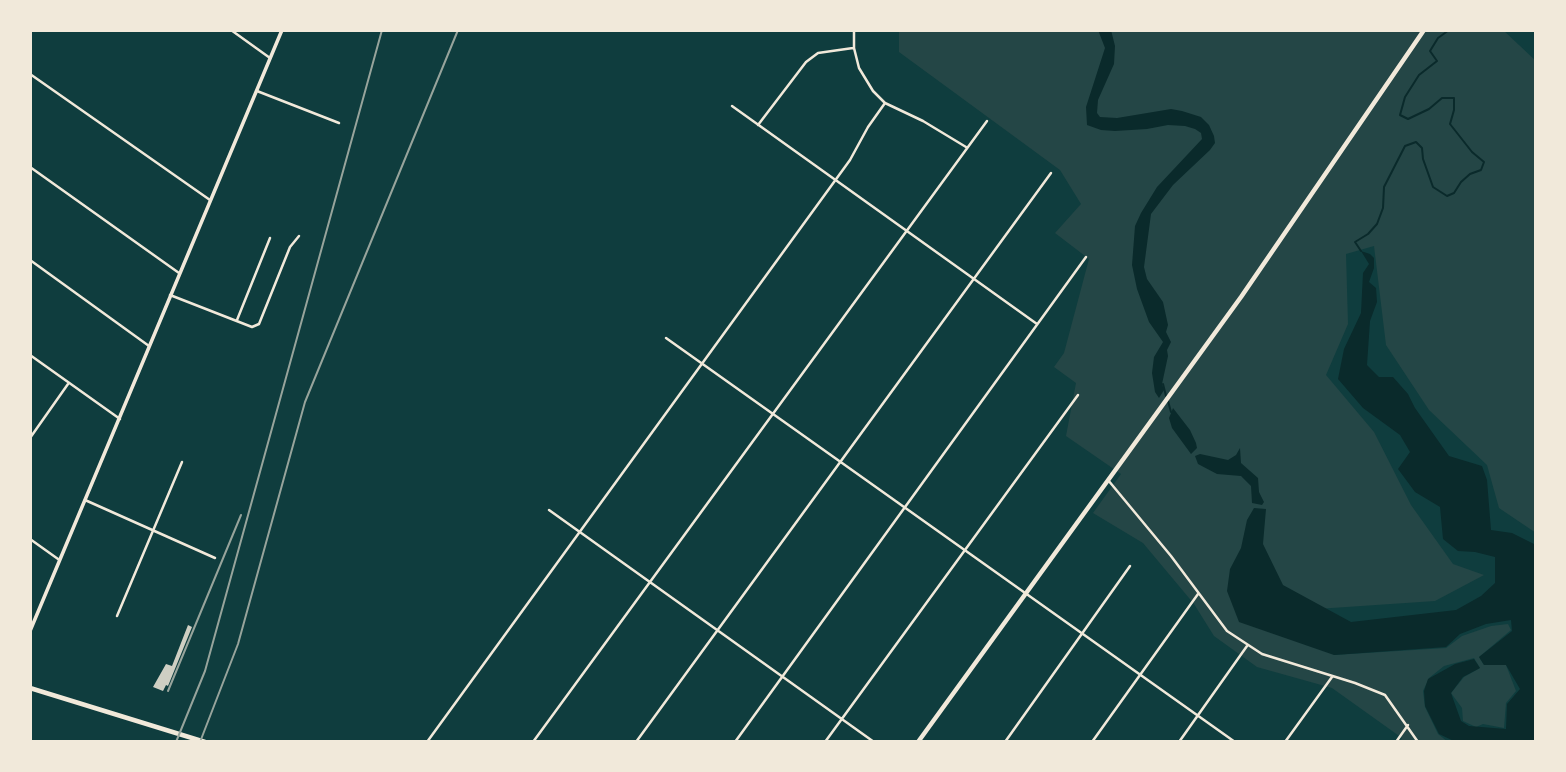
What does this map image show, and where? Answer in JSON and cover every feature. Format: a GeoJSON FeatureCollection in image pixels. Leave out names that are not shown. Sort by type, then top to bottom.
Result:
{"type":"FeatureCollection","features":[{"type":"Feature","properties":{"kind":"main road"},"geometry":{"type":"LineString","coordinates":[[918,742],[1241,297],[1424,30]]}},
{"type":"Feature","properties":{"kind":"main road"},"geometry":{"type":"LineString","coordinates":[[30,688],[205,742]]}},
{"type":"Feature","properties":{"kind":"street"},"geometry":{"type":"LineString","coordinates":[[231,30],[270,58]]}},
{"type":"Feature","properties":{"kind":"street"},"geometry":{"type":"LineString","coordinates":[[30,631],[282,30]]}},
{"type":"Feature","properties":{"kind":"street"},"geometry":{"type":"LineString","coordinates":[[854,30],[854,48],[859,68],[873,92],[885,103],[923,121],[967,148]]}},
{"type":"Feature","properties":{"kind":"street"},"geometry":{"type":"LineString","coordinates":[[758,125],[806,62],[818,53],[854,48]]}},
{"type":"Feature","properties":{"kind":"street"},"geometry":{"type":"LineString","coordinates":[[30,74],[210,200]]}},
{"type":"Feature","properties":{"kind":"street"},"geometry":{"type":"LineString","coordinates":[[257,91],[339,123]]}},
{"type":"Feature","properties":{"kind":"street"},"geometry":{"type":"LineString","coordinates":[[426,742],[835,181],[885,103]]}},
{"type":"Feature","properties":{"kind":"street"},"geometry":{"type":"LineString","coordinates":[[732,106],[1037,324]]}},
{"type":"Feature","properties":{"kind":"street"},"geometry":{"type":"LineString","coordinates":[[533,742],[987,121]]}},
{"type":"Feature","properties":{"kind":"street"},"geometry":{"type":"LineString","coordinates":[[30,167],[179,273]]}},
{"type":"Feature","properties":{"kind":"street"},"geometry":{"type":"LineString","coordinates":[[636,742],[1051,173]]}},
{"type":"Feature","properties":{"kind":"street"},"geometry":{"type":"LineString","coordinates":[[170,295],[252,327],[260,324],[290,247],[299,236]]}},
{"type":"Feature","properties":{"kind":"street"},"geometry":{"type":"LineString","coordinates":[[237,320],[270,237]]}},
{"type":"Feature","properties":{"kind":"street"},"geometry":{"type":"LineString","coordinates":[[735,742],[1086,257]]}},
{"type":"Feature","properties":{"kind":"street"},"geometry":{"type":"LineString","coordinates":[[30,260],[149,346]]}},
{"type":"Feature","properties":{"kind":"street"},"geometry":{"type":"LineString","coordinates":[[666,338],[1235,742]]}},
{"type":"Feature","properties":{"kind":"street"},"geometry":{"type":"LineString","coordinates":[[30,355],[120,419]]}},
{"type":"Feature","properties":{"kind":"street"},"geometry":{"type":"LineString","coordinates":[[30,438],[69,383]]}},
{"type":"Feature","properties":{"kind":"street"},"geometry":{"type":"LineString","coordinates":[[825,742],[1077,395]]}},
{"type":"Feature","properties":{"kind":"street"},"geometry":{"type":"LineString","coordinates":[[117,615],[182,462]]}},
{"type":"Feature","properties":{"kind":"street"},"geometry":{"type":"LineString","coordinates":[[1108,480],[1171,556],[1227,631],[1262,654],[1385,695],[1418,742]]}},
{"type":"Feature","properties":{"kind":"street"},"geometry":{"type":"LineString","coordinates":[[85,500],[215,558]]}},
{"type":"Feature","properties":{"kind":"street"},"geometry":{"type":"LineString","coordinates":[[549,510],[874,742]]}},
{"type":"Feature","properties":{"kind":"street"},"geometry":{"type":"LineString","coordinates":[[30,539],[58,559]]}},
{"type":"Feature","properties":{"kind":"street"},"geometry":{"type":"LineString","coordinates":[[1005,742],[1130,566]]}},
{"type":"Feature","properties":{"kind":"street"},"geometry":{"type":"LineString","coordinates":[[1092,742],[1199,593]]}},
{"type":"Feature","properties":{"kind":"street"},"geometry":{"type":"LineString","coordinates":[[1179,742],[1247,646]]}},
{"type":"Feature","properties":{"kind":"street"},"geometry":{"type":"LineString","coordinates":[[1285,742],[1332,677]]}},
{"type":"Feature","properties":{"kind":"street"},"geometry":{"type":"LineString","coordinates":[[1396,742],[1408,725]]}},
{"type":"Feature","properties":{"kind":"shaded area"},"geometry":{"type":"Polygon","coordinates":[[[899,30],[1503,30],[1536,61],[1536,533],[1499,508],[1487,465],[1429,410],[1386,345],[1374,246],[1346,254],[1348,324],[1326,375],[1374,432],[1411,505],[1453,564],[1484,575],[1435,601],[1302,610],[1334,655],[1446,648],[1462,636],[1491,626],[1508,624],[1511,630],[1479,657],[1484,665],[1506,665],[1516,691],[1506,703],[1504,728],[1483,724],[1476,727],[1463,721],[1462,708],[1451,693],[1464,677],[1480,668],[1474,658],[1444,666],[1429,678],[1423,691],[1425,707],[1438,734],[1448,742],[1399,742],[1402,738],[1332,688],[1257,667],[1214,636],[1194,604],[1143,543],[1093,513],[1121,474],[1066,436],[1076,383],[1054,367],[1064,353],[1089,259],[1055,233],[1081,204],[1060,170],[899,52],[899,30]]]}},
{"type":"Feature","properties":{"kind":"shaded area"},"geometry":{"type":"Polygon","coordinates":[[[1098,30],[1111,30],[1115,46],[1114,64],[1098,100],[1097,113],[1100,117],[1117,118],[1171,109],[1201,117],[1214,136],[1215,143],[1210,150],[1173,185],[1151,214],[1144,267],[1147,279],[1163,302],[1168,325],[1166,332],[1171,342],[1167,350],[1162,384],[1164,390],[1159,398],[1155,392],[1152,373],[1154,357],[1163,342],[1149,322],[1137,289],[1132,265],[1135,226],[1157,187],[1202,139],[1201,133],[1185,126],[1168,125],[1115,131],[1087,125],[1086,107],[1105,48],[1098,30]]]}},
{"type":"Feature","properties":{"kind":"shaded area"},"geometry":{"type":"Polygon","coordinates":[[[1361,251],[1374,258],[1369,282],[1376,288],[1377,302],[1370,321],[1367,365],[1379,377],[1393,377],[1408,394],[1449,456],[1482,466],[1487,480],[1491,530],[1512,533],[1536,545],[1536,742],[1456,742],[1439,734],[1425,706],[1424,691],[1428,679],[1455,664],[1474,659],[1480,668],[1463,677],[1451,693],[1461,721],[1469,726],[1506,729],[1507,704],[1520,689],[1506,665],[1484,665],[1479,657],[1512,631],[1511,620],[1486,624],[1460,634],[1446,647],[1334,655],[1239,622],[1227,591],[1230,569],[1241,548],[1247,520],[1254,508],[1266,509],[1263,544],[1283,585],[1351,622],[1456,610],[1481,596],[1495,583],[1495,557],[1458,551],[1443,539],[1440,507],[1415,492],[1398,469],[1410,452],[1400,435],[1363,408],[1338,379],[1344,349],[1361,313],[1363,273],[1369,264],[1361,251]]]}},
{"type":"Feature","properties":{"kind":"shaded area"},"geometry":{"type":"Polygon","coordinates":[[[1173,408],[1190,430],[1196,443],[1197,448],[1191,454],[1172,428],[1169,418],[1173,408]]]}},
{"type":"Feature","properties":{"kind":"shaded area"},"geometry":{"type":"Polygon","coordinates":[[[1240,448],[1241,463],[1258,478],[1259,492],[1264,502],[1262,505],[1252,503],[1251,486],[1241,476],[1217,474],[1198,464],[1195,456],[1200,454],[1228,460],[1236,455],[1240,448]]]}},
{"type":"Feature","properties":{"kind":"building"},"geometry":{"type":"Polygon","coordinates":[[[188,625],[192,627],[168,686],[166,685],[163,691],[153,687],[166,664],[172,666],[188,625]]]}},
{"type":"Feature","properties":{"kind":"waterway"},"geometry":{"type":"LineString","coordinates":[[1361,251],[1355,242],[1377,224],[1383,208],[1384,187],[1405,146],[1416,142],[1422,148],[1433,187],[1447,196],[1454,193],[1470,174],[1481,170],[1484,162],[1472,152],[1450,124],[1454,98],[1442,98],[1429,109],[1408,119],[1400,115],[1405,97],[1419,75],[1437,61],[1430,51],[1438,38],[1449,30]]}},
{"type":"Feature","properties":{"kind":"waterway"},"geometry":{"type":"LineString","coordinates":[[1163,384],[1166,396]]}},
{"type":"Feature","properties":{"kind":"waterway"},"geometry":{"type":"LineString","coordinates":[[1168,401],[1171,412]]}},
{"type":"Feature","properties":{"kind":"railway"},"geometry":{"type":"LineString","coordinates":[[176,742],[205,671],[382,30]]}},
{"type":"Feature","properties":{"kind":"railway"},"geometry":{"type":"LineString","coordinates":[[200,742],[238,644],[305,402],[458,30]]}},
{"type":"Feature","properties":{"kind":"railway"},"geometry":{"type":"LineString","coordinates":[[168,691],[241,515]]}}]}
